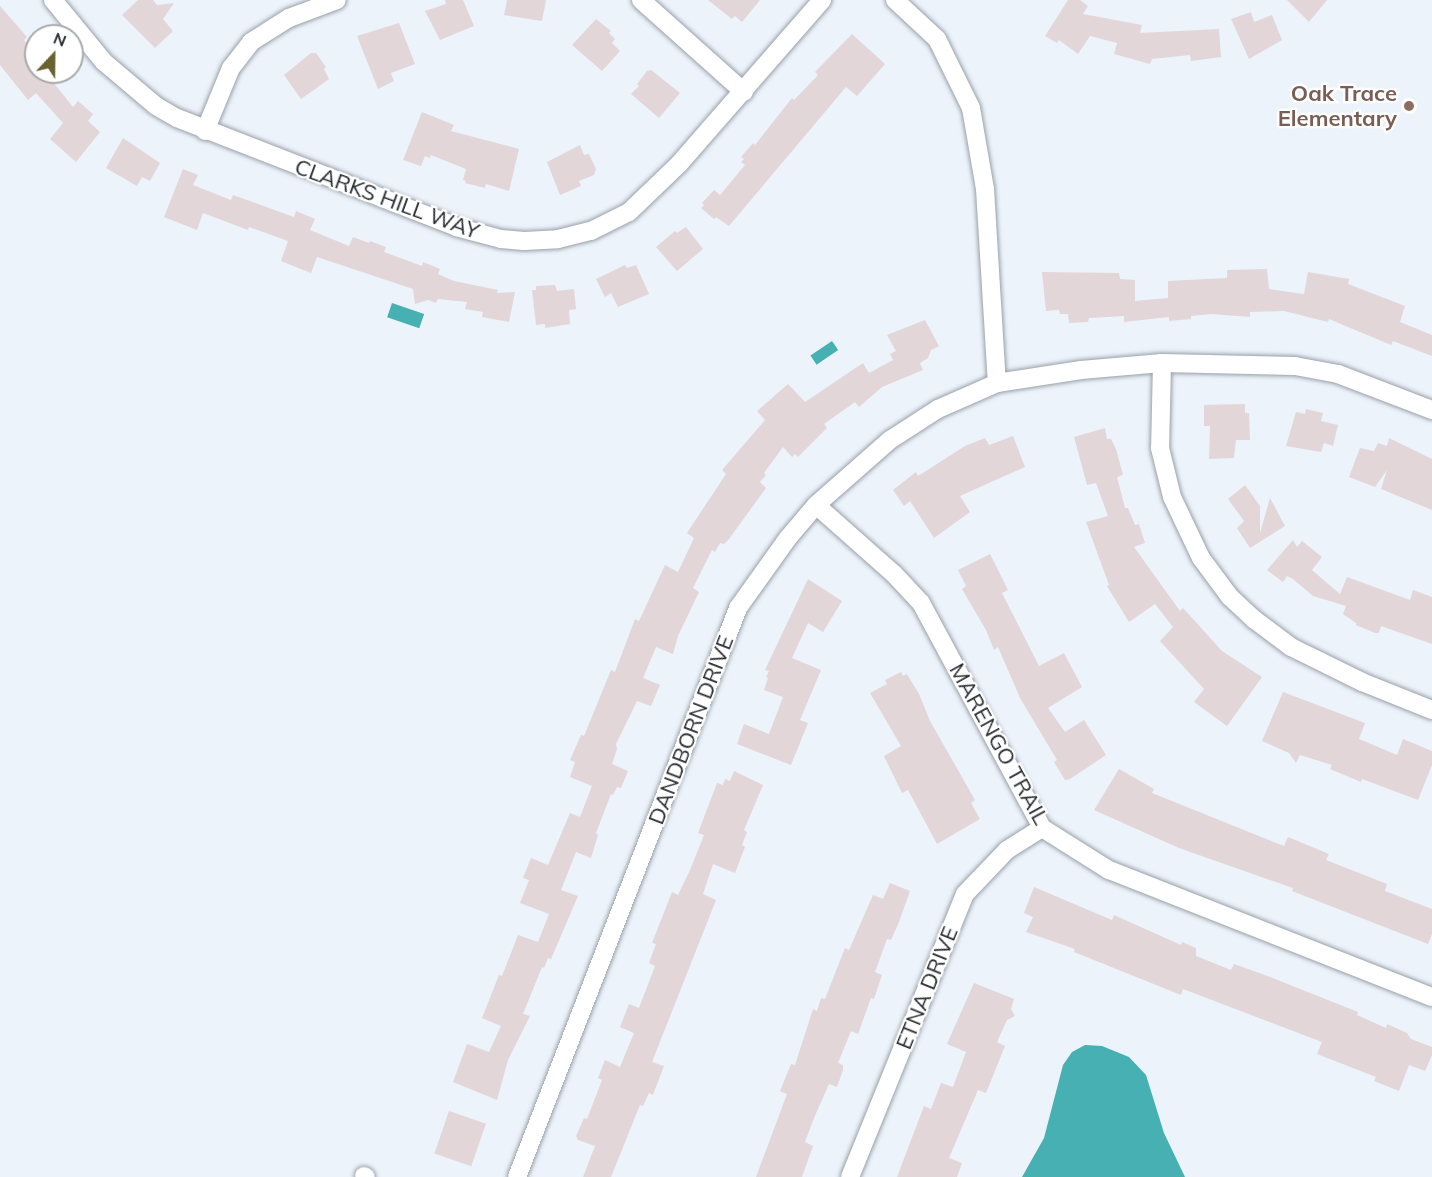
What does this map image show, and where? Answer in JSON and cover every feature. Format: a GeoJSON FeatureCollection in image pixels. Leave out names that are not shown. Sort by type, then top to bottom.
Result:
{"type":"FeatureCollection","features":[{"type":"Feature","properties":{"kind":"street","name":"CLARKS HILL WAY"},"geometry":{"type":"LineString","coordinates":[[52,0],[104,63],[156,106],[205,131],[479,235],[524,241],[558,239],[591,231],[629,212],[679,164],[744,93],[822,0]]}},
{"type":"Feature","properties":{"kind":"street"},"geometry":{"type":"LineString","coordinates":[[205,131],[231,68],[251,42],[289,18],[337,0]]}},
{"type":"Feature","properties":{"kind":"street"},"geometry":{"type":"LineString","coordinates":[[641,0],[744,93]]}},
{"type":"Feature","properties":{"kind":"street"},"geometry":{"type":"LineString","coordinates":[[895,0],[937,39],[971,108],[985,189],[997,383]]}},
{"type":"Feature","properties":{"kind":"street"},"geometry":{"type":"LineString","coordinates":[[1162,363],[1160,448],[1172,497],[1201,558],[1230,597],[1255,620],[1291,647],[1362,682],[1432,710]]}},
{"type":"Feature","properties":{"kind":"street","name":"DANDBORN DRIVE"},"geometry":{"type":"LineString","coordinates":[[517,1177],[738,608],[788,538],[816,505],[890,440],[938,409],[997,383],[1081,370],[1162,363],[1295,366],[1338,374],[1432,410]]}},
{"type":"Feature","properties":{"kind":"street","name":"MARENGO TRAIL"},"geometry":{"type":"LineString","coordinates":[[816,505],[894,574],[921,603],[1042,828],[1109,870],[1432,997]]}},
{"type":"Feature","properties":{"kind":"street","name":"ETNA DRIVE"},"geometry":{"type":"LineString","coordinates":[[850,1177],[965,894],[1007,850],[1042,828]]}},
{"type":"Feature","properties":{"kind":"water"},"geometry":{"type":"Polygon","coordinates":[[[392,303],[424,314],[419,328],[387,317],[392,303]]]}},
{"type":"Feature","properties":{"kind":"water"},"geometry":{"type":"Polygon","coordinates":[[[832,341],[838,350],[817,365],[810,356],[832,341]]]}},
{"type":"Feature","properties":{"kind":"water"},"geometry":{"type":"Polygon","coordinates":[[[1085,1045],[1102,1046],[1129,1057],[1146,1075],[1164,1133],[1185,1177],[1022,1177],[1044,1138],[1063,1065],[1072,1052],[1085,1045]]]}},
{"type":"Feature","properties":{"kind":"building"},"geometry":{"type":"Polygon","coordinates":[[[138,0],[153,0],[157,5],[174,3],[163,19],[173,31],[155,48],[122,15],[138,0]]]}},
{"type":"Feature","properties":{"kind":"building"},"geometry":{"type":"Polygon","coordinates":[[[445,0],[463,0],[474,26],[440,40],[425,11],[446,4],[445,0]]]}},
{"type":"Feature","properties":{"kind":"building"},"geometry":{"type":"Polygon","coordinates":[[[507,0],[546,0],[542,21],[504,15],[507,0]]]}},
{"type":"Feature","properties":{"kind":"building"},"geometry":{"type":"Polygon","coordinates":[[[708,0],[760,0],[742,22],[735,16],[732,19],[708,0]]]}},
{"type":"Feature","properties":{"kind":"building"},"geometry":{"type":"Polygon","coordinates":[[[1068,0],[1080,0],[1088,6],[1083,14],[1142,25],[1140,33],[1219,29],[1221,57],[1191,61],[1190,55],[1152,59],[1150,64],[1114,54],[1117,43],[1090,36],[1078,54],[1059,40],[1057,43],[1045,36],[1068,0]]]}},
{"type":"Feature","properties":{"kind":"building"},"geometry":{"type":"Polygon","coordinates":[[[1287,0],[1327,0],[1309,22],[1287,0]]]}},
{"type":"Feature","properties":{"kind":"building"},"geometry":{"type":"Polygon","coordinates":[[[0,6],[24,34],[24,84],[55,84],[73,107],[78,101],[93,114],[88,121],[100,132],[76,162],[50,139],[63,123],[36,93],[28,100],[0,65],[0,6]]]}},
{"type":"Feature","properties":{"kind":"building"},"geometry":{"type":"Polygon","coordinates":[[[1251,12],[1254,22],[1272,15],[1282,40],[1249,59],[1231,19],[1251,12]]]}},
{"type":"Feature","properties":{"kind":"building"},"geometry":{"type":"Polygon","coordinates":[[[596,19],[611,31],[609,33],[615,39],[612,43],[620,51],[602,71],[572,45],[596,19]]]}},
{"type":"Feature","properties":{"kind":"building"},"geometry":{"type":"Polygon","coordinates":[[[399,23],[415,64],[391,73],[394,81],[378,89],[357,36],[399,23]]]}},
{"type":"Feature","properties":{"kind":"building"},"geometry":{"type":"Polygon","coordinates":[[[852,34],[885,64],[857,96],[846,87],[729,226],[716,217],[714,219],[701,208],[704,205],[702,203],[714,190],[720,195],[745,165],[741,162],[744,159],[741,157],[753,143],[755,145],[792,98],[794,100],[818,75],[815,72],[852,34]]]}},
{"type":"Feature","properties":{"kind":"building"},"geometry":{"type":"Polygon","coordinates":[[[311,53],[316,53],[326,67],[324,69],[329,79],[301,99],[284,75],[311,53]]]}},
{"type":"Feature","properties":{"kind":"building"},"geometry":{"type":"Polygon","coordinates":[[[651,70],[680,93],[659,118],[631,94],[639,86],[637,84],[647,71],[651,70]]]}},
{"type":"Feature","properties":{"kind":"building"},"geometry":{"type":"Polygon","coordinates":[[[422,112],[454,125],[451,131],[519,149],[509,191],[486,184],[485,188],[465,183],[466,181],[463,180],[466,169],[431,155],[430,158],[425,156],[421,166],[403,160],[422,112]]]}},
{"type":"Feature","properties":{"kind":"building"},"geometry":{"type":"Polygon","coordinates":[[[123,138],[160,163],[150,181],[142,177],[137,186],[106,168],[123,138]]]}},
{"type":"Feature","properties":{"kind":"building"},"geometry":{"type":"Polygon","coordinates":[[[580,145],[584,155],[589,154],[596,169],[594,175],[579,181],[581,186],[560,195],[547,162],[580,145]]]}},
{"type":"Feature","properties":{"kind":"building"},"geometry":{"type":"Polygon","coordinates":[[[183,169],[198,175],[193,185],[231,200],[233,195],[294,217],[296,211],[315,219],[310,230],[349,246],[353,237],[369,243],[370,241],[386,247],[384,252],[422,266],[423,262],[440,269],[438,274],[454,281],[498,290],[497,293],[515,292],[509,322],[482,317],[483,312],[465,309],[467,302],[438,299],[436,303],[428,300],[415,304],[413,289],[317,257],[311,273],[281,261],[288,241],[249,227],[248,230],[203,213],[197,230],[164,217],[183,169]]]}},
{"type":"Feature","properties":{"kind":"building"},"geometry":{"type":"Polygon","coordinates":[[[686,227],[703,249],[677,271],[656,247],[675,231],[677,233],[686,227]]]}},
{"type":"Feature","properties":{"kind":"building"},"geometry":{"type":"Polygon","coordinates":[[[625,265],[627,268],[636,265],[649,294],[618,307],[611,293],[605,297],[596,279],[625,265]]]}},
{"type":"Feature","properties":{"kind":"building"},"geometry":{"type":"Polygon","coordinates":[[[1267,269],[1269,289],[1304,294],[1308,272],[1349,279],[1348,284],[1405,306],[1400,322],[1432,335],[1432,356],[1393,341],[1391,345],[1329,319],[1328,322],[1284,311],[1250,312],[1250,317],[1211,314],[1191,316],[1191,319],[1169,321],[1169,317],[1124,322],[1124,316],[1089,318],[1088,322],[1069,323],[1068,314],[1060,314],[1059,310],[1046,311],[1042,272],[1119,273],[1120,279],[1135,280],[1135,301],[1168,298],[1168,281],[1227,278],[1227,270],[1267,269]]]}},
{"type":"Feature","properties":{"kind":"building"},"geometry":{"type":"Polygon","coordinates":[[[555,285],[557,291],[574,289],[576,309],[569,310],[570,324],[545,328],[545,324],[536,325],[532,290],[536,290],[536,286],[555,285]]]}},
{"type":"Feature","properties":{"kind":"building"},"geometry":{"type":"Polygon","coordinates":[[[925,320],[939,346],[931,350],[928,358],[920,363],[923,370],[882,387],[859,407],[855,402],[824,424],[827,428],[798,457],[795,454],[792,457],[783,447],[760,482],[766,488],[729,539],[724,544],[720,543],[715,552],[712,550],[693,588],[699,592],[678,636],[673,654],[656,647],[643,678],[660,685],[651,706],[637,701],[616,744],[617,749],[612,764],[628,771],[621,788],[617,787],[613,795],[611,794],[596,833],[598,835],[591,858],[576,852],[561,890],[578,896],[551,959],[548,958],[544,968],[542,967],[523,1014],[530,1016],[508,1060],[497,1100],[453,1082],[467,1044],[489,1052],[501,1026],[482,1018],[518,935],[538,942],[549,914],[520,903],[529,880],[523,878],[531,858],[548,865],[570,813],[580,817],[592,786],[570,777],[575,762],[570,760],[581,735],[584,736],[611,670],[615,672],[635,619],[639,621],[665,565],[678,572],[694,538],[687,533],[726,474],[722,470],[765,420],[757,411],[788,384],[805,402],[863,363],[869,373],[893,360],[890,354],[896,351],[887,335],[925,320]]]}},
{"type":"Feature","properties":{"kind":"building"},"geometry":{"type":"Polygon","coordinates":[[[1245,404],[1245,413],[1249,413],[1250,440],[1236,440],[1234,458],[1209,459],[1210,426],[1204,426],[1204,405],[1245,404]]]}},
{"type":"Feature","properties":{"kind":"building"},"geometry":{"type":"Polygon","coordinates":[[[1306,409],[1323,413],[1321,421],[1338,425],[1333,446],[1324,443],[1321,452],[1286,446],[1296,412],[1305,414],[1306,409]]]}},
{"type":"Feature","properties":{"kind":"building"},"geometry":{"type":"Polygon","coordinates":[[[1105,428],[1107,439],[1111,439],[1116,449],[1123,475],[1117,477],[1125,508],[1128,508],[1135,525],[1139,524],[1145,543],[1134,547],[1180,611],[1183,608],[1222,651],[1262,677],[1227,726],[1194,702],[1204,689],[1160,641],[1173,627],[1155,604],[1129,622],[1107,586],[1109,585],[1086,522],[1108,516],[1096,483],[1087,485],[1074,437],[1105,428]]]}},
{"type":"Feature","properties":{"kind":"building"},"geometry":{"type":"Polygon","coordinates":[[[1013,436],[1025,467],[960,496],[970,512],[934,538],[910,501],[904,506],[893,490],[916,472],[918,476],[965,446],[985,438],[989,445],[1013,436]]]}},
{"type":"Feature","properties":{"kind":"building"},"geometry":{"type":"Polygon","coordinates":[[[1389,438],[1432,459],[1432,510],[1381,489],[1387,470],[1375,487],[1349,477],[1360,448],[1374,451],[1378,443],[1387,446],[1389,438]]]}},
{"type":"Feature","properties":{"kind":"building"},"geometry":{"type":"Polygon","coordinates":[[[1245,485],[1260,506],[1260,533],[1270,498],[1285,526],[1250,548],[1237,528],[1244,521],[1228,499],[1245,485]]]}},
{"type":"Feature","properties":{"kind":"building"},"geometry":{"type":"Polygon","coordinates":[[[1293,540],[1297,547],[1302,541],[1322,557],[1312,570],[1340,594],[1347,577],[1410,600],[1413,590],[1432,597],[1432,644],[1381,626],[1379,633],[1375,633],[1356,625],[1343,614],[1346,606],[1313,596],[1293,579],[1287,576],[1283,582],[1267,570],[1293,540]]]}},
{"type":"Feature","properties":{"kind":"building"},"geometry":{"type":"Polygon","coordinates":[[[990,554],[1008,590],[1002,593],[1039,666],[1064,653],[1082,687],[1048,708],[1065,732],[1084,720],[1106,755],[1070,779],[1065,780],[1054,762],[1057,760],[1020,698],[998,647],[994,650],[986,630],[962,589],[966,586],[958,570],[990,554]]]}},
{"type":"Feature","properties":{"kind":"building"},"geometry":{"type":"Polygon","coordinates":[[[808,579],[842,601],[823,632],[808,623],[792,658],[821,670],[800,720],[808,723],[791,765],[737,744],[744,724],[769,734],[783,697],[764,690],[769,671],[765,670],[808,579]]]}},
{"type":"Feature","properties":{"kind":"building"},"geometry":{"type":"Polygon","coordinates":[[[901,672],[903,676],[907,674],[919,694],[930,721],[975,800],[971,803],[980,819],[937,844],[908,790],[902,793],[884,756],[901,746],[870,693],[887,684],[885,680],[901,672]]]}},
{"type":"Feature","properties":{"kind":"building"},"geometry":{"type":"Polygon","coordinates":[[[1283,692],[1365,723],[1359,739],[1397,755],[1403,739],[1432,751],[1432,765],[1418,800],[1362,779],[1361,782],[1330,769],[1332,765],[1300,755],[1296,763],[1289,753],[1262,741],[1283,692]]]}},
{"type":"Feature","properties":{"kind":"building"},"geometry":{"type":"Polygon","coordinates":[[[1119,769],[1154,789],[1152,793],[1284,846],[1288,837],[1329,854],[1326,860],[1387,884],[1385,891],[1432,909],[1432,934],[1428,944],[1292,891],[1293,888],[1179,848],[1094,810],[1119,769]]]}},
{"type":"Feature","properties":{"kind":"building"},"geometry":{"type":"Polygon","coordinates":[[[734,771],[763,785],[744,830],[747,832],[742,845],[745,847],[735,873],[713,864],[703,894],[716,900],[652,1062],[664,1066],[653,1095],[649,1093],[643,1106],[640,1105],[611,1177],[583,1177],[595,1146],[578,1140],[576,1136],[584,1118],[587,1119],[602,1080],[598,1078],[605,1060],[620,1067],[634,1033],[620,1027],[629,1004],[639,1008],[655,966],[649,963],[656,944],[652,943],[672,892],[678,895],[690,870],[704,835],[698,833],[717,783],[723,785],[725,779],[730,781],[734,771]]]}},
{"type":"Feature","properties":{"kind":"building"},"geometry":{"type":"Polygon","coordinates":[[[890,883],[910,891],[899,922],[891,940],[887,939],[875,972],[882,975],[874,999],[871,998],[858,1034],[851,1031],[838,1063],[843,1065],[843,1070],[837,1087],[829,1084],[814,1118],[805,1142],[813,1146],[802,1177],[756,1177],[787,1094],[780,1091],[791,1064],[795,1065],[813,1009],[817,1011],[821,998],[825,999],[845,948],[849,950],[873,895],[883,899],[890,883]]]}},
{"type":"Feature","properties":{"kind":"building"},"geometry":{"type":"Polygon","coordinates":[[[1034,887],[1112,920],[1114,915],[1181,945],[1182,942],[1196,948],[1196,956],[1231,970],[1234,964],[1265,975],[1358,1012],[1357,1015],[1386,1028],[1387,1024],[1407,1033],[1411,1039],[1432,1047],[1432,1055],[1425,1071],[1409,1065],[1399,1091],[1374,1081],[1376,1077],[1317,1054],[1322,1042],[1183,989],[1181,995],[1074,952],[1075,949],[1026,932],[1033,917],[1024,913],[1034,887]]]}},
{"type":"Feature","properties":{"kind":"building"},"geometry":{"type":"Polygon","coordinates":[[[974,983],[1014,999],[1011,1009],[1015,1016],[1007,1020],[997,1042],[1005,1046],[986,1093],[978,1090],[949,1158],[962,1163],[957,1177],[897,1177],[924,1106],[931,1109],[941,1083],[953,1087],[966,1052],[947,1044],[974,983]]]}},
{"type":"Feature","properties":{"kind":"building"},"geometry":{"type":"Polygon","coordinates":[[[449,1111],[486,1124],[471,1166],[434,1154],[449,1111]]]}},
{"type":"Feature","properties":{"kind":"place","name":"Oak Trace Elementary"},"geometry":{"type":"Point","coordinates":[1409,106]}}]}
